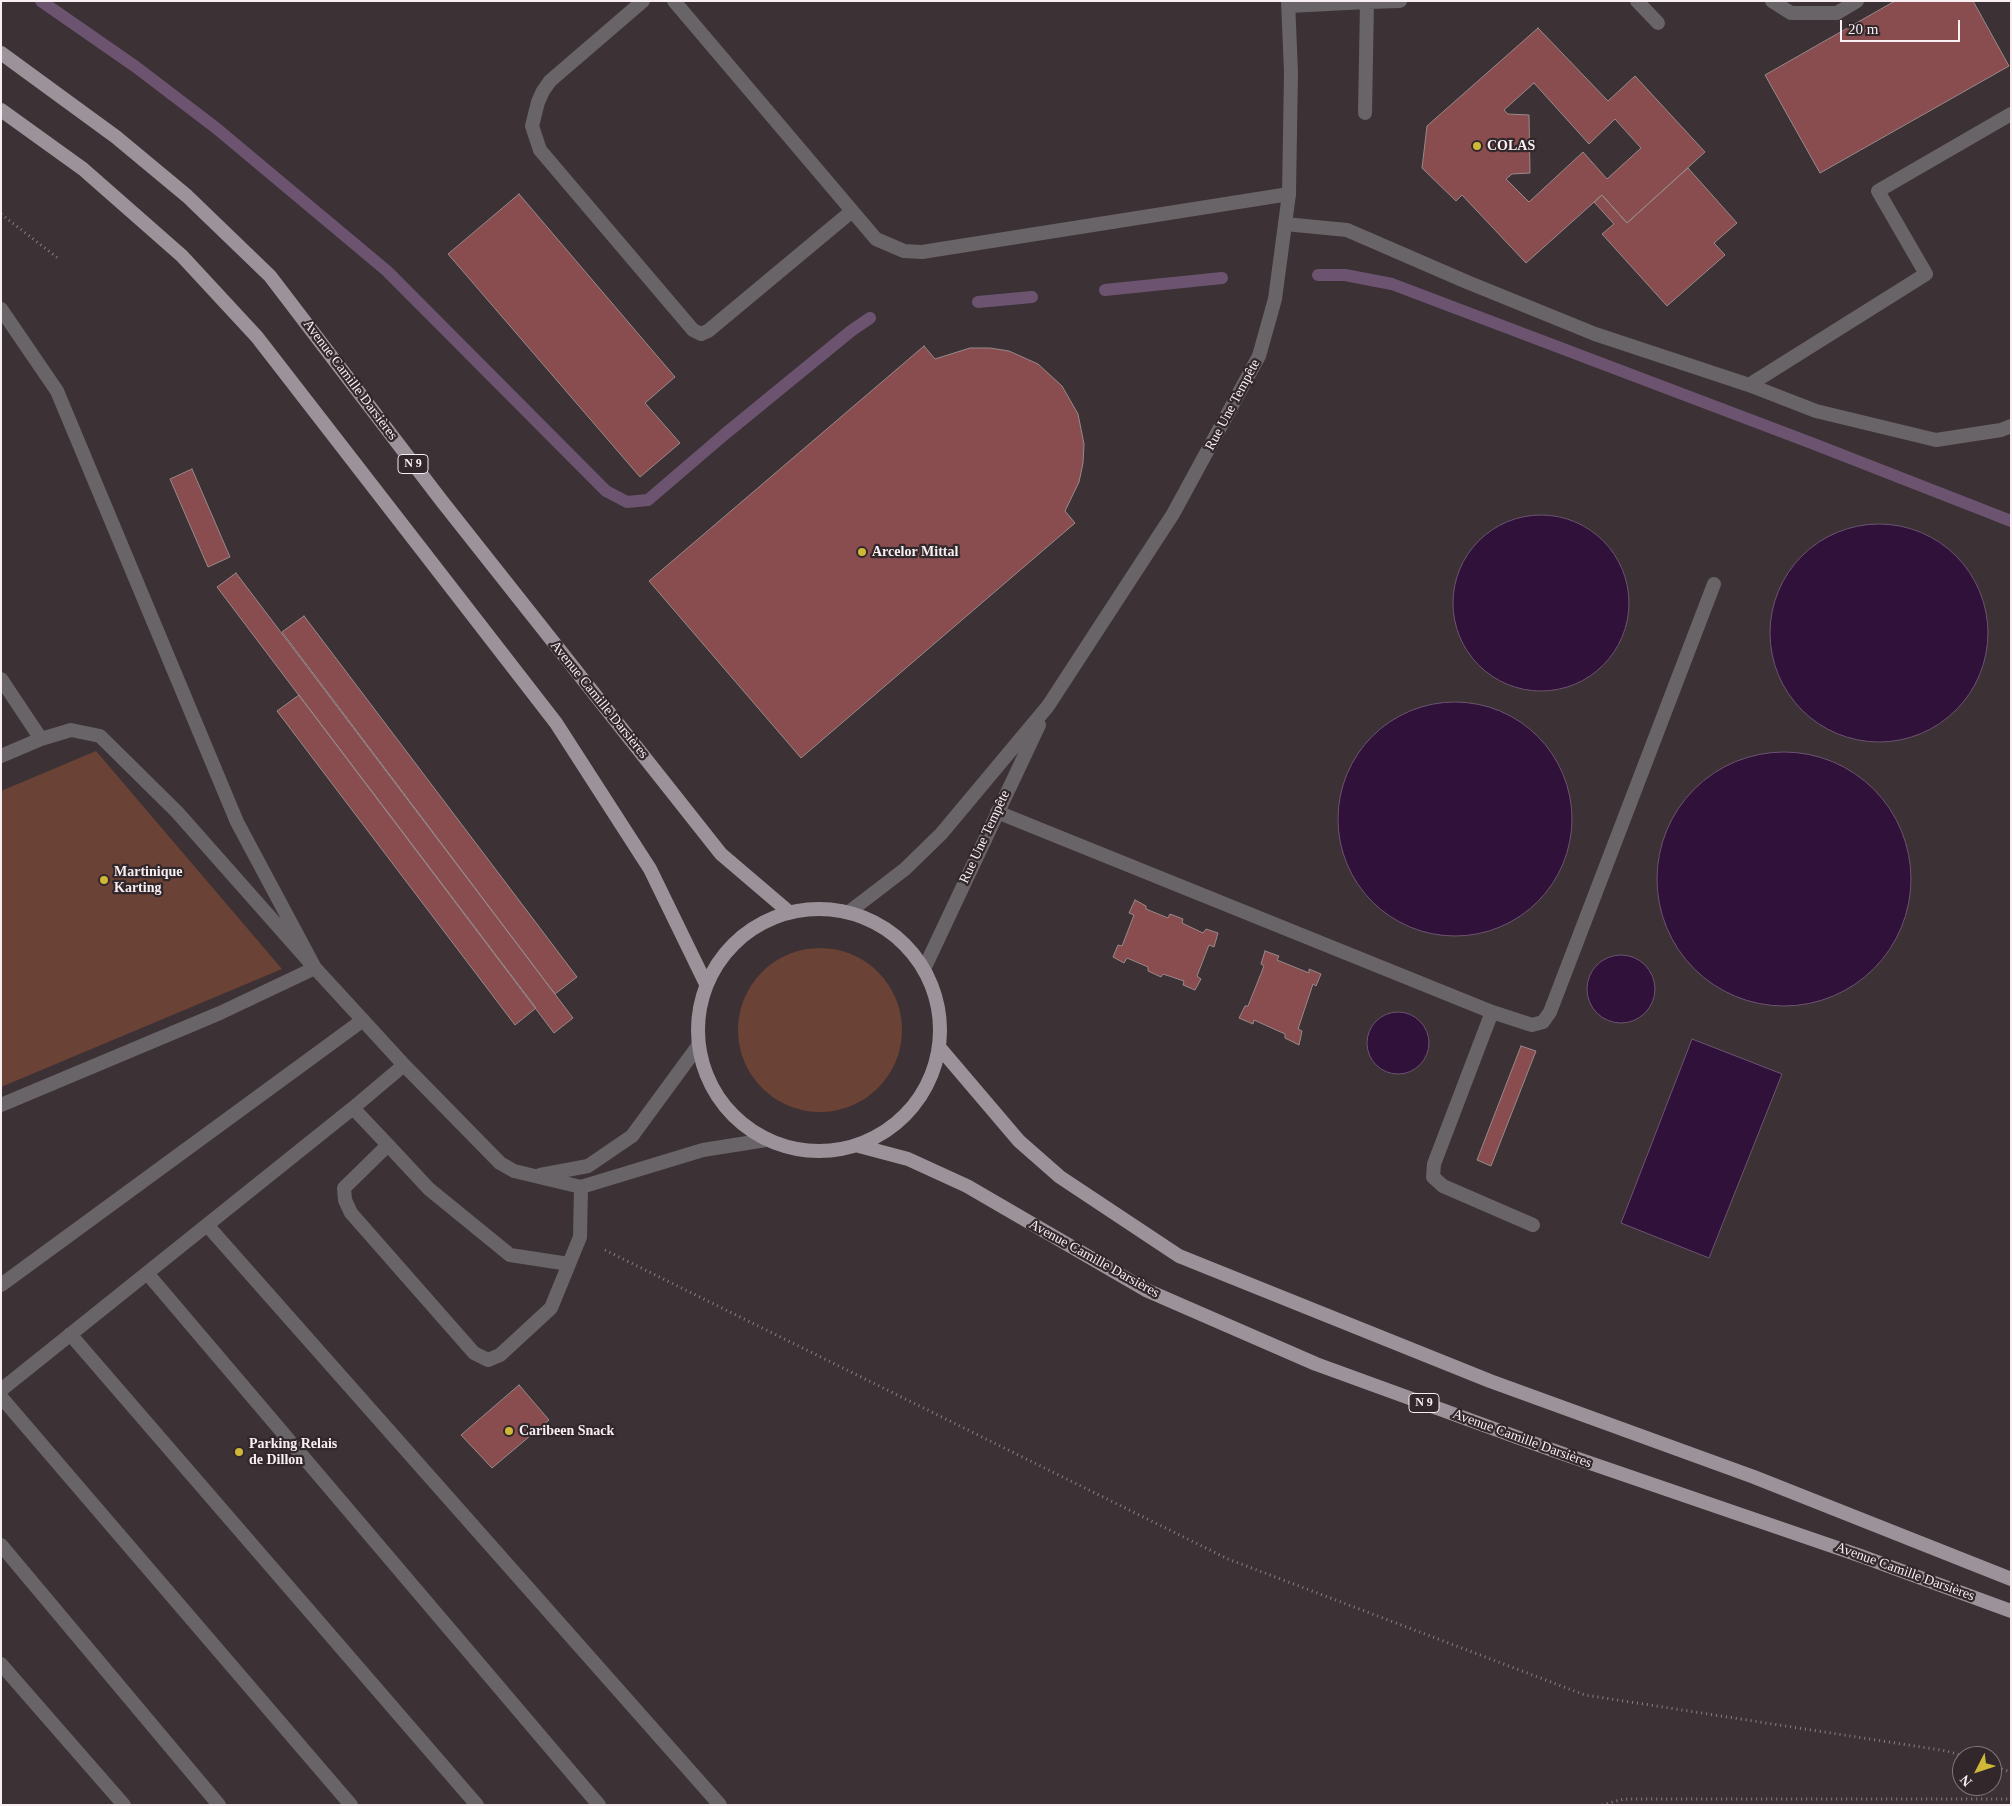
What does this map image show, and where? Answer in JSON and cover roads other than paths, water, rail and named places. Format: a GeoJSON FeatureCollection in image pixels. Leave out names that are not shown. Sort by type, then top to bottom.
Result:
{"type":"FeatureCollection","features":[{"type":"Feature","properties":{"kind":"main road","name":"Avenue Camille Darsières"},"geometry":{"type":"LineString","coordinates":[[1,53],[116,137],[187,196],[270,276],[441,500],[721,854],[789,912]]}},
{"type":"Feature","properties":{"kind":"main road"},"geometry":{"type":"LineString","coordinates":[[1,110],[83,169],[175,250],[257,337],[556,723],[650,869],[706,984]]}},
{"type":"Feature","properties":{"kind":"main road"},"geometry":{"type":"LineString","coordinates":[[820,908],[849,912],[879,924],[904,944],[924,969],[935,994],[940,1020],[939,1047],[931,1079],[914,1108],[889,1130],[859,1146],[828,1152],[796,1150],[766,1140],[733,1116],[710,1084],[698,1046],[698,1014],[706,984],[725,951],[754,926],[789,912],[820,908]]}},
{"type":"Feature","properties":{"kind":"main road"},"geometry":{"type":"LineString","coordinates":[[939,1047],[1026,1147],[1060,1177],[1179,1256],[1490,1381],[1754,1477],[2011,1579]]}},
{"type":"Feature","properties":{"kind":"main road","name":"Avenue Camille Darsières"},"geometry":{"type":"LineString","coordinates":[[859,1146],[908,1159],[967,1186],[1146,1290],[1316,1364],[1555,1451],[1861,1556],[2011,1611]]}},
{"type":"Feature","properties":{"kind":"street"},"geometry":{"type":"LineString","coordinates":[[643,1],[550,81],[538,102],[532,126],[540,150],[693,330],[701,334],[708,331],[852,211]]}},
{"type":"Feature","properties":{"kind":"street"},"geometry":{"type":"LineString","coordinates":[[674,1],[876,239],[904,251],[922,252],[1289,194]]}},
{"type":"Feature","properties":{"kind":"street"},"geometry":{"type":"LineString","coordinates":[[1289,4],[1400,1]]}},
{"type":"Feature","properties":{"kind":"street"},"geometry":{"type":"LineString","coordinates":[[1637,1],[1658,22]]}},
{"type":"Feature","properties":{"kind":"street"},"geometry":{"type":"LineString","coordinates":[[1772,1],[1791,13],[1837,13],[1857,1]]}},
{"type":"Feature","properties":{"kind":"street"},"geometry":{"type":"LineString","coordinates":[[1365,113],[1367,2]]}},
{"type":"Feature","properties":{"kind":"street","name":"Rue Une Tempête"},"geometry":{"type":"LineString","coordinates":[[924,969],[996,812],[1048,706],[1173,514],[1259,356],[1275,299],[1289,194],[1291,72],[1289,4]]}},
{"type":"Feature","properties":{"kind":"street"},"geometry":{"type":"LineString","coordinates":[[1749,385],[1926,274],[1878,191],[2011,114]]}},
{"type":"Feature","properties":{"kind":"street"},"geometry":{"type":"LineString","coordinates":[[1285,224],[1347,230],[1467,282],[1595,334],[1749,385],[1816,411],[1936,440],[2001,430],[2011,426]]}},
{"type":"Feature","properties":{"kind":"street"},"geometry":{"type":"LineString","coordinates":[[1,309],[57,391],[237,822],[315,968]]}},
{"type":"Feature","properties":{"kind":"street"},"geometry":{"type":"LineString","coordinates":[[996,812],[1492,1012],[1532,1025],[1542,1022],[1550,1012],[1714,584]]}},
{"type":"Feature","properties":{"kind":"street"},"geometry":{"type":"LineString","coordinates":[[1,679],[41,739]]}},
{"type":"Feature","properties":{"kind":"street","name":"Rue Une Tempête"},"geometry":{"type":"LineString","coordinates":[[849,912],[905,869],[940,834],[1048,706]]}},
{"type":"Feature","properties":{"kind":"street"},"geometry":{"type":"LineString","coordinates":[[1,756],[41,739],[71,730],[100,736],[177,812],[404,1065],[500,1162],[514,1171],[582,1187],[703,1150],[766,1140]]}},
{"type":"Feature","properties":{"kind":"street"},"geometry":{"type":"LineString","coordinates":[[1,1105],[220,1013],[315,968]]}},
{"type":"Feature","properties":{"kind":"street"},"geometry":{"type":"LineString","coordinates":[[1492,1012],[1434,1164],[1433,1177],[1443,1186],[1533,1225]]}},
{"type":"Feature","properties":{"kind":"street"},"geometry":{"type":"LineString","coordinates":[[1,1285],[363,1020]]}},
{"type":"Feature","properties":{"kind":"street"},"geometry":{"type":"LineString","coordinates":[[535,1176],[588,1166],[632,1136],[698,1046]]}},
{"type":"Feature","properties":{"kind":"street"},"geometry":{"type":"LineString","coordinates":[[1,1390],[404,1065]]}},
{"type":"Feature","properties":{"kind":"street"},"geometry":{"type":"LineString","coordinates":[[353,1108],[429,1189],[510,1255],[569,1264]]}},
{"type":"Feature","properties":{"kind":"street"},"geometry":{"type":"LineString","coordinates":[[388,1144],[344,1188],[345,1200],[351,1213],[474,1353],[488,1360],[500,1356],[551,1308],[580,1238],[582,1187]]}},
{"type":"Feature","properties":{"kind":"street"},"geometry":{"type":"LineString","coordinates":[[207,1225],[720,1805]]}},
{"type":"Feature","properties":{"kind":"street"},"geometry":{"type":"LineString","coordinates":[[147,1273],[599,1805]]}},
{"type":"Feature","properties":{"kind":"street"},"geometry":{"type":"LineString","coordinates":[[70,1334],[477,1805]]}},
{"type":"Feature","properties":{"kind":"street"},"geometry":{"type":"LineString","coordinates":[[1,1397],[351,1805]]}},
{"type":"Feature","properties":{"kind":"street"},"geometry":{"type":"LineString","coordinates":[[1,1544],[219,1805]]}},
{"type":"Feature","properties":{"kind":"street"},"geometry":{"type":"LineString","coordinates":[[1,1664],[124,1805]]}},
{"type":"Feature","properties":{"kind":"waterway"},"geometry":{"type":"LineString","coordinates":[[41,1],[136,67],[216,128],[387,271],[606,491],[627,502],[648,500],[725,434],[851,331],[870,318]]}},
{"type":"Feature","properties":{"kind":"waterway"},"geometry":{"type":"LineString","coordinates":[[1318,275],[1345,275],[1392,284],[2011,521]]}},
{"type":"Feature","properties":{"kind":"waterway"},"geometry":{"type":"LineString","coordinates":[[1105,290],[1222,278]]}},
{"type":"Feature","properties":{"kind":"waterway"},"geometry":{"type":"LineString","coordinates":[[978,302],[1032,297]]}},
{"type":"Feature","properties":{"kind":"place","name":"COLAS"},"geometry":{"type":"Point","coordinates":[1477,146]}},
{"type":"Feature","properties":{"kind":"place","name":"Arcelor Mittal"},"geometry":{"type":"Point","coordinates":[862,552]}},
{"type":"Feature","properties":{"kind":"place","name":"Martinique Karting"},"geometry":{"type":"Point","coordinates":[104,880]}},
{"type":"Feature","properties":{"kind":"place","name":"Caribeen Snack"},"geometry":{"type":"Point","coordinates":[509,1431]}},
{"type":"Feature","properties":{"kind":"place","name":"Parking Relais de Dillon"},"geometry":{"type":"Point","coordinates":[239,1452]}}]}
